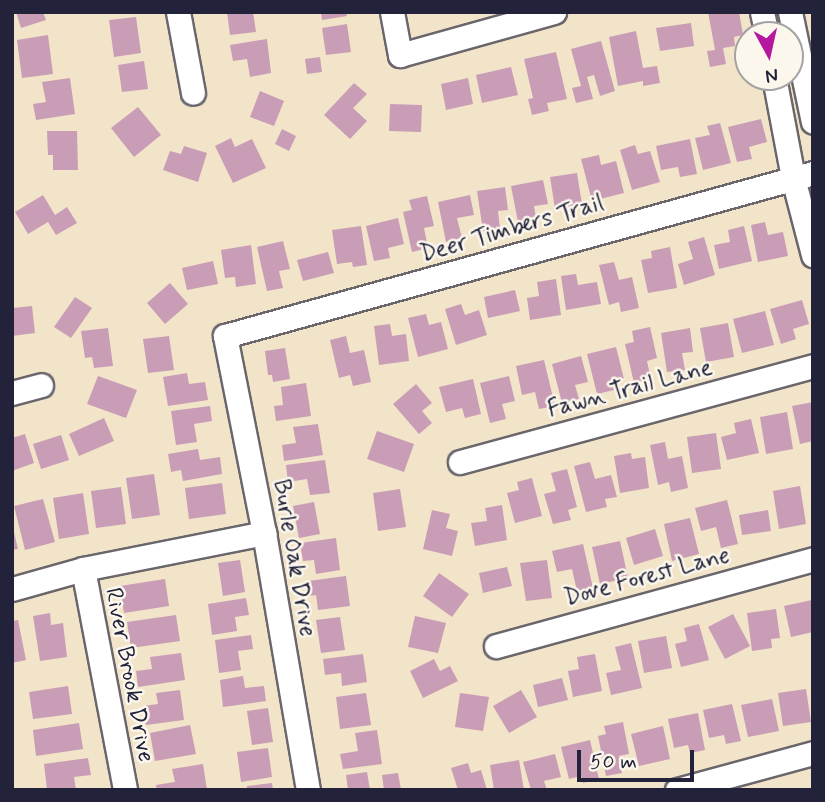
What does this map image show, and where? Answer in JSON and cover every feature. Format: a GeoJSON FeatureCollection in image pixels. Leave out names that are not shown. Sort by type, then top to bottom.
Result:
{"type":"FeatureCollection","features":[{"type":"Feature","properties":{"kind":"street"},"geometry":{"type":"LineString","coordinates":[[178,12],[193,93]]}},
{"type":"Feature","properties":{"kind":"street"},"geometry":{"type":"LineString","coordinates":[[392,12],[400,55],[554,12]]}},
{"type":"Feature","properties":{"kind":"street"},"geometry":{"type":"LineString","coordinates":[[790,12],[813,122]]}},
{"type":"Feature","properties":{"kind":"street"},"geometry":{"type":"LineString","coordinates":[[778,91],[803,176],[813,255]]}},
{"type":"Feature","properties":{"kind":"street","name":"Deer Timbers Trail"},"geometry":{"type":"LineString","coordinates":[[225,336],[803,176]]}},
{"type":"Feature","properties":{"kind":"street","name":"Burle Oak Drive"},"geometry":{"type":"LineString","coordinates":[[225,336],[264,533],[308,790]]}},
{"type":"Feature","properties":{"kind":"street","name":"Fawn Trail Lane"},"geometry":{"type":"LineString","coordinates":[[460,463],[813,366]]}},
{"type":"Feature","properties":{"kind":"street"},"geometry":{"type":"LineString","coordinates":[[12,393],[41,385]]}},
{"type":"Feature","properties":{"kind":"street"},"geometry":{"type":"LineString","coordinates":[[12,589],[83,569],[264,533]]}},
{"type":"Feature","properties":{"kind":"street","name":"Dove Forest Lane"},"geometry":{"type":"LineString","coordinates":[[496,646],[813,559]]}},
{"type":"Feature","properties":{"kind":"street","name":"River Brook Drive"},"geometry":{"type":"LineString","coordinates":[[83,569],[125,790]]}},
{"type":"Feature","properties":{"kind":"street"},"geometry":{"type":"LineString","coordinates":[[677,790],[813,753]]}},
{"type":"Feature","properties":{"kind":"building"},"geometry":{"type":"Polygon","coordinates":[[[16,12],[43,12],[46,20],[21,28],[16,12]]]}},
{"type":"Feature","properties":{"kind":"building"},"geometry":{"type":"Polygon","coordinates":[[[227,12],[253,12],[256,32],[230,35],[227,12]]]}},
{"type":"Feature","properties":{"kind":"building"},"geometry":{"type":"Polygon","coordinates":[[[321,12],[346,12],[347,16],[322,20],[321,12]]]}},
{"type":"Feature","properties":{"kind":"building"},"geometry":{"type":"Polygon","coordinates":[[[708,12],[739,12],[741,21],[734,21],[734,46],[723,48],[726,64],[710,67],[707,51],[715,50],[708,12]]]}},
{"type":"Feature","properties":{"kind":"building"},"geometry":{"type":"Polygon","coordinates":[[[136,17],[141,53],[114,57],[109,20],[136,17]]]}},
{"type":"Feature","properties":{"kind":"building"},"geometry":{"type":"Polygon","coordinates":[[[691,23],[694,46],[660,51],[656,28],[691,23]]]}},
{"type":"Feature","properties":{"kind":"building"},"geometry":{"type":"Polygon","coordinates":[[[347,24],[351,52],[326,55],[322,28],[347,24]]]}},
{"type":"Feature","properties":{"kind":"building"},"geometry":{"type":"Polygon","coordinates":[[[636,31],[643,68],[657,66],[660,83],[643,86],[643,81],[618,86],[609,37],[636,31]]]}},
{"type":"Feature","properties":{"kind":"building"},"geometry":{"type":"Polygon","coordinates":[[[48,35],[53,74],[22,78],[17,40],[48,35]]]}},
{"type":"Feature","properties":{"kind":"building"},"geometry":{"type":"Polygon","coordinates":[[[267,39],[271,73],[250,77],[247,59],[233,61],[230,45],[267,39]]]}},
{"type":"Feature","properties":{"kind":"building"},"geometry":{"type":"Polygon","coordinates":[[[601,41],[615,91],[600,96],[594,75],[587,77],[593,99],[576,103],[572,88],[581,86],[571,49],[601,41]]]}},
{"type":"Feature","properties":{"kind":"building"},"geometry":{"type":"Polygon","coordinates":[[[556,52],[567,99],[547,103],[549,111],[532,115],[528,99],[533,98],[524,59],[556,52]]]}},
{"type":"Feature","properties":{"kind":"building"},"geometry":{"type":"Polygon","coordinates":[[[320,57],[322,72],[307,74],[305,59],[320,57]]]}},
{"type":"Feature","properties":{"kind":"building"},"geometry":{"type":"Polygon","coordinates":[[[144,61],[148,89],[122,92],[118,65],[144,61]]]}},
{"type":"Feature","properties":{"kind":"building"},"geometry":{"type":"Polygon","coordinates":[[[511,67],[518,95],[482,103],[476,75],[511,67]]]}},
{"type":"Feature","properties":{"kind":"building"},"geometry":{"type":"Polygon","coordinates":[[[70,78],[75,114],[36,120],[33,104],[46,102],[42,82],[70,78]]]}},
{"type":"Feature","properties":{"kind":"building"},"geometry":{"type":"Polygon","coordinates":[[[468,78],[473,104],[446,110],[441,84],[468,78]]]}},
{"type":"Feature","properties":{"kind":"building"},"geometry":{"type":"Polygon","coordinates":[[[354,83],[367,94],[353,108],[367,121],[350,139],[324,115],[354,83]]]}},
{"type":"Feature","properties":{"kind":"building"},"geometry":{"type":"Polygon","coordinates":[[[260,91],[284,101],[274,126],[250,117],[260,91]]]}},
{"type":"Feature","properties":{"kind":"building"},"geometry":{"type":"Polygon","coordinates":[[[390,104],[422,105],[421,132],[389,131],[390,104]]]}},
{"type":"Feature","properties":{"kind":"building"},"geometry":{"type":"Polygon","coordinates":[[[138,107],[161,135],[134,157],[111,128],[138,107]]]}},
{"type":"Feature","properties":{"kind":"building"},"geometry":{"type":"Polygon","coordinates":[[[761,119],[767,142],[749,147],[752,159],[737,162],[728,127],[761,119]]]}},
{"type":"Feature","properties":{"kind":"building"},"geometry":{"type":"Polygon","coordinates":[[[720,123],[731,163],[703,170],[695,138],[710,135],[707,126],[720,123]]]}},
{"type":"Feature","properties":{"kind":"building"},"geometry":{"type":"Polygon","coordinates":[[[282,129],[296,136],[289,151],[275,144],[282,129]]]}},
{"type":"Feature","properties":{"kind":"building"},"geometry":{"type":"Polygon","coordinates":[[[47,131],[77,131],[78,170],[53,170],[53,155],[48,155],[47,131]]]}},
{"type":"Feature","properties":{"kind":"building"},"geometry":{"type":"Polygon","coordinates":[[[231,138],[235,147],[252,139],[266,168],[233,183],[215,146],[231,138]]]}},
{"type":"Feature","properties":{"kind":"building"},"geometry":{"type":"Polygon","coordinates":[[[690,139],[697,174],[680,177],[678,167],[661,170],[656,146],[690,139]]]}},
{"type":"Feature","properties":{"kind":"building"},"geometry":{"type":"Polygon","coordinates":[[[635,145],[638,154],[650,151],[660,182],[632,190],[620,150],[635,145]]]}},
{"type":"Feature","properties":{"kind":"building"},"geometry":{"type":"Polygon","coordinates":[[[184,146],[207,153],[198,182],[163,170],[170,151],[181,154],[184,146]]]}},
{"type":"Feature","properties":{"kind":"building"},"geometry":{"type":"Polygon","coordinates":[[[599,155],[601,165],[616,161],[624,193],[592,201],[581,159],[599,155]]]}},
{"type":"Feature","properties":{"kind":"building"},"geometry":{"type":"Polygon","coordinates":[[[577,173],[582,204],[555,209],[550,177],[577,173]]]}},
{"type":"Feature","properties":{"kind":"building"},"geometry":{"type":"Polygon","coordinates":[[[543,180],[548,204],[534,206],[536,218],[518,222],[511,186],[543,180]]]}},
{"type":"Feature","properties":{"kind":"building"},"geometry":{"type":"Polygon","coordinates":[[[505,187],[508,210],[498,211],[500,229],[483,231],[477,191],[505,187]]]}},
{"type":"Feature","properties":{"kind":"building"},"geometry":{"type":"Polygon","coordinates":[[[43,195],[55,215],[67,207],[77,223],[56,235],[48,222],[28,234],[15,212],[43,195]]]}},
{"type":"Feature","properties":{"kind":"building"},"geometry":{"type":"Polygon","coordinates":[[[470,195],[474,215],[457,218],[462,238],[446,242],[438,202],[470,195]]]}},
{"type":"Feature","properties":{"kind":"building"},"geometry":{"type":"Polygon","coordinates":[[[427,196],[434,226],[424,228],[428,248],[412,252],[403,212],[412,210],[409,200],[427,196]]]}},
{"type":"Feature","properties":{"kind":"building"},"geometry":{"type":"Polygon","coordinates":[[[398,218],[404,244],[388,248],[390,258],[374,261],[366,226],[398,218]]]}},
{"type":"Feature","properties":{"kind":"building"},"geometry":{"type":"Polygon","coordinates":[[[765,222],[768,235],[783,232],[788,256],[758,262],[751,225],[765,222]]]}},
{"type":"Feature","properties":{"kind":"building"},"geometry":{"type":"Polygon","coordinates":[[[361,226],[367,265],[353,267],[352,262],[337,264],[332,230],[361,226]]]}},
{"type":"Feature","properties":{"kind":"building"},"geometry":{"type":"Polygon","coordinates":[[[744,226],[752,261],[719,269],[714,245],[730,242],[728,230],[744,226]]]}},
{"type":"Feature","properties":{"kind":"building"},"geometry":{"type":"Polygon","coordinates":[[[704,237],[715,275],[684,285],[678,264],[693,259],[688,242],[704,237]]]}},
{"type":"Feature","properties":{"kind":"building"},"geometry":{"type":"Polygon","coordinates":[[[283,241],[290,269],[279,271],[283,288],[267,291],[257,247],[283,241]]]}},
{"type":"Feature","properties":{"kind":"building"},"geometry":{"type":"Polygon","coordinates":[[[251,245],[256,284],[236,287],[235,277],[225,278],[221,250],[251,245]]]}},
{"type":"Feature","properties":{"kind":"building"},"geometry":{"type":"Polygon","coordinates":[[[670,247],[677,288],[648,293],[641,260],[652,258],[651,251],[670,247]]]}},
{"type":"Feature","properties":{"kind":"building"},"geometry":{"type":"Polygon","coordinates":[[[328,252],[334,273],[303,281],[297,260],[328,252]]]}},
{"type":"Feature","properties":{"kind":"building"},"geometry":{"type":"Polygon","coordinates":[[[213,261],[218,284],[187,290],[182,268],[213,261]]]}},
{"type":"Feature","properties":{"kind":"building"},"geometry":{"type":"Polygon","coordinates":[[[614,262],[619,280],[632,277],[639,308],[621,312],[619,302],[609,305],[599,265],[614,262]]]}},
{"type":"Feature","properties":{"kind":"building"},"geometry":{"type":"Polygon","coordinates":[[[576,274],[578,285],[597,282],[601,304],[566,310],[561,276],[576,274]]]}},
{"type":"Feature","properties":{"kind":"building"},"geometry":{"type":"Polygon","coordinates":[[[556,279],[561,315],[530,320],[527,298],[539,296],[537,282],[556,279]]]}},
{"type":"Feature","properties":{"kind":"building"},"geometry":{"type":"Polygon","coordinates":[[[170,283],[188,304],[165,324],[147,303],[170,283]]]}},
{"type":"Feature","properties":{"kind":"building"},"geometry":{"type":"Polygon","coordinates":[[[515,290],[520,311],[488,318],[484,297],[515,290]]]}},
{"type":"Feature","properties":{"kind":"building"},"geometry":{"type":"Polygon","coordinates":[[[75,297],[92,308],[71,338],[54,327],[75,297]]]}},
{"type":"Feature","properties":{"kind":"building"},"geometry":{"type":"Polygon","coordinates":[[[802,300],[809,324],[793,329],[796,339],[781,344],[770,309],[802,300]]]}},
{"type":"Feature","properties":{"kind":"building"},"geometry":{"type":"Polygon","coordinates":[[[461,304],[465,315],[479,310],[487,335],[456,345],[445,309],[461,304]]]}},
{"type":"Feature","properties":{"kind":"building"},"geometry":{"type":"Polygon","coordinates":[[[32,306],[35,333],[12,336],[12,308],[32,306]]]}},
{"type":"Feature","properties":{"kind":"building"},"geometry":{"type":"Polygon","coordinates":[[[765,311],[774,345],[742,353],[733,319],[765,311]]]}},
{"type":"Feature","properties":{"kind":"building"},"geometry":{"type":"Polygon","coordinates":[[[426,314],[429,325],[441,322],[448,349],[418,357],[408,318],[426,314]]]}},
{"type":"Feature","properties":{"kind":"building"},"geometry":{"type":"Polygon","coordinates":[[[728,323],[734,357],[706,362],[700,328],[728,323]]]}},
{"type":"Feature","properties":{"kind":"building"},"geometry":{"type":"Polygon","coordinates":[[[390,324],[392,336],[406,334],[409,361],[379,365],[374,326],[390,324]]]}},
{"type":"Feature","properties":{"kind":"building"},"geometry":{"type":"Polygon","coordinates":[[[650,327],[657,358],[647,361],[651,379],[634,383],[625,344],[634,342],[632,331],[650,327]]]}},
{"type":"Feature","properties":{"kind":"building"},"geometry":{"type":"Polygon","coordinates":[[[108,328],[113,366],[94,368],[92,357],[85,358],[81,331],[108,328]]]}},
{"type":"Feature","properties":{"kind":"building"},"geometry":{"type":"Polygon","coordinates":[[[690,328],[693,352],[682,353],[685,370],[667,372],[661,333],[690,328]]]}},
{"type":"Feature","properties":{"kind":"building"},"geometry":{"type":"Polygon","coordinates":[[[169,336],[174,370],[148,373],[143,339],[169,336]]]}},
{"type":"Feature","properties":{"kind":"building"},"geometry":{"type":"Polygon","coordinates":[[[346,336],[350,353],[364,350],[371,382],[353,386],[350,375],[339,378],[330,340],[346,336]]]}},
{"type":"Feature","properties":{"kind":"building"},"geometry":{"type":"Polygon","coordinates":[[[616,347],[624,379],[612,382],[614,390],[597,394],[587,354],[616,347]]]}},
{"type":"Feature","properties":{"kind":"building"},"geometry":{"type":"Polygon","coordinates":[[[285,348],[290,379],[273,382],[272,375],[268,375],[265,351],[285,348]]]}},
{"type":"Feature","properties":{"kind":"building"},"geometry":{"type":"Polygon","coordinates":[[[581,356],[588,382],[575,385],[579,399],[562,403],[552,364],[581,356]]]}},
{"type":"Feature","properties":{"kind":"building"},"geometry":{"type":"Polygon","coordinates":[[[544,360],[555,406],[539,409],[535,392],[522,395],[516,366],[544,360]]]}},
{"type":"Feature","properties":{"kind":"building"},"geometry":{"type":"Polygon","coordinates":[[[187,373],[189,384],[205,382],[208,400],[168,406],[163,377],[187,373]]]}},
{"type":"Feature","properties":{"kind":"building"},"geometry":{"type":"Polygon","coordinates":[[[98,376],[137,390],[126,418],[87,404],[98,376]]]}},
{"type":"Feature","properties":{"kind":"building"},"geometry":{"type":"Polygon","coordinates":[[[509,376],[515,401],[502,404],[506,419],[490,423],[480,383],[509,376]]]}},
{"type":"Feature","properties":{"kind":"building"},"geometry":{"type":"Polygon","coordinates":[[[473,379],[481,414],[465,418],[462,408],[446,412],[439,387],[473,379]]]}},
{"type":"Feature","properties":{"kind":"building"},"geometry":{"type":"Polygon","coordinates":[[[306,383],[311,416],[276,421],[274,406],[283,405],[281,387],[306,383]]]}},
{"type":"Feature","properties":{"kind":"building"},"geometry":{"type":"Polygon","coordinates":[[[416,384],[432,403],[422,411],[432,423],[419,434],[393,404],[416,384]]]}},
{"type":"Feature","properties":{"kind":"building"},"geometry":{"type":"Polygon","coordinates":[[[813,402],[813,441],[800,444],[792,406],[813,402]]]}},
{"type":"Feature","properties":{"kind":"building"},"geometry":{"type":"Polygon","coordinates":[[[210,406],[212,421],[194,424],[197,442],[176,445],[171,411],[210,406]]]}},
{"type":"Feature","properties":{"kind":"building"},"geometry":{"type":"Polygon","coordinates":[[[787,412],[793,449],[766,454],[760,417],[787,412]]]}},
{"type":"Feature","properties":{"kind":"building"},"geometry":{"type":"Polygon","coordinates":[[[104,418],[114,441],[79,456],[69,434],[104,418]]]}},
{"type":"Feature","properties":{"kind":"building"},"geometry":{"type":"Polygon","coordinates":[[[751,419],[759,453],[727,460],[721,437],[736,433],[734,423],[751,419]]]}},
{"type":"Feature","properties":{"kind":"building"},"geometry":{"type":"Polygon","coordinates":[[[318,424],[323,455],[284,461],[282,445],[296,443],[293,427],[318,424]]]}},
{"type":"Feature","properties":{"kind":"building"},"geometry":{"type":"Polygon","coordinates":[[[377,431],[414,444],[404,472],[367,459],[377,431]]]}},
{"type":"Feature","properties":{"kind":"building"},"geometry":{"type":"Polygon","coordinates":[[[716,433],[721,469],[692,473],[687,437],[716,433]]]}},
{"type":"Feature","properties":{"kind":"building"},"geometry":{"type":"Polygon","coordinates":[[[25,434],[34,463],[12,471],[12,438],[25,434]]]}},
{"type":"Feature","properties":{"kind":"building"},"geometry":{"type":"Polygon","coordinates":[[[61,435],[69,460],[41,469],[33,444],[61,435]]]}},
{"type":"Feature","properties":{"kind":"building"},"geometry":{"type":"Polygon","coordinates":[[[665,442],[668,459],[682,456],[688,488],[671,492],[669,482],[658,485],[650,445],[665,442]]]}},
{"type":"Feature","properties":{"kind":"building"},"geometry":{"type":"Polygon","coordinates":[[[198,449],[200,460],[220,457],[222,474],[183,481],[181,470],[171,472],[168,454],[198,449]]]}},
{"type":"Feature","properties":{"kind":"building"},"geometry":{"type":"Polygon","coordinates":[[[631,453],[632,459],[645,457],[649,488],[620,493],[614,456],[631,453]]]}},
{"type":"Feature","properties":{"kind":"building"},"geometry":{"type":"Polygon","coordinates":[[[325,460],[330,493],[310,495],[307,479],[288,482],[286,465],[325,460]]]}},
{"type":"Feature","properties":{"kind":"building"},"geometry":{"type":"Polygon","coordinates":[[[590,462],[595,479],[611,475],[617,497],[605,499],[607,507],[586,512],[574,466],[590,462]]]}},
{"type":"Feature","properties":{"kind":"building"},"geometry":{"type":"Polygon","coordinates":[[[567,469],[577,507],[568,510],[571,520],[553,524],[544,494],[556,491],[551,473],[567,469]]]}},
{"type":"Feature","properties":{"kind":"building"},"geometry":{"type":"Polygon","coordinates":[[[154,474],[160,515],[132,519],[126,478],[154,474]]]}},
{"type":"Feature","properties":{"kind":"building"},"geometry":{"type":"Polygon","coordinates":[[[532,478],[542,516],[515,523],[507,493],[519,490],[517,482],[532,478]]]}},
{"type":"Feature","properties":{"kind":"building"},"geometry":{"type":"Polygon","coordinates":[[[222,483],[226,514],[189,519],[185,488],[222,483]]]}},
{"type":"Feature","properties":{"kind":"building"},"geometry":{"type":"Polygon","coordinates":[[[800,486],[806,524],[779,529],[773,491],[800,486]]]}},
{"type":"Feature","properties":{"kind":"building"},"geometry":{"type":"Polygon","coordinates":[[[121,487],[126,524],[96,528],[91,491],[121,487]]]}},
{"type":"Feature","properties":{"kind":"building"},"geometry":{"type":"Polygon","coordinates":[[[400,489],[406,527],[378,531],[373,493],[400,489]]]}},
{"type":"Feature","properties":{"kind":"building"},"geometry":{"type":"Polygon","coordinates":[[[83,493],[89,534],[59,539],[53,498],[83,493]]]}},
{"type":"Feature","properties":{"kind":"building"},"geometry":{"type":"Polygon","coordinates":[[[43,499],[55,542],[25,550],[14,506],[43,499]]]}},
{"type":"Feature","properties":{"kind":"building"},"geometry":{"type":"Polygon","coordinates":[[[727,500],[738,544],[721,548],[716,527],[701,531],[695,508],[727,500]]]}},
{"type":"Feature","properties":{"kind":"building"},"geometry":{"type":"Polygon","coordinates":[[[314,502],[320,534],[299,538],[293,506],[314,502]]]}},
{"type":"Feature","properties":{"kind":"building"},"geometry":{"type":"Polygon","coordinates":[[[502,505],[507,540],[475,546],[471,523],[487,521],[485,508],[502,505]]]}},
{"type":"Feature","properties":{"kind":"building"},"geometry":{"type":"Polygon","coordinates":[[[432,510],[450,514],[446,528],[458,531],[452,556],[423,549],[432,510]]]}},
{"type":"Feature","properties":{"kind":"building"},"geometry":{"type":"Polygon","coordinates":[[[768,510],[771,531],[742,535],[739,515],[768,510]]]}},
{"type":"Feature","properties":{"kind":"building"},"geometry":{"type":"Polygon","coordinates":[[[690,518],[699,554],[672,561],[664,524],[690,518]]]}},
{"type":"Feature","properties":{"kind":"building"},"geometry":{"type":"Polygon","coordinates":[[[12,524],[18,549],[12,550],[12,524]]]}},
{"type":"Feature","properties":{"kind":"building"},"geometry":{"type":"Polygon","coordinates":[[[655,529],[663,556],[634,565],[626,538],[655,529]]]}},
{"type":"Feature","properties":{"kind":"building"},"geometry":{"type":"Polygon","coordinates":[[[336,538],[340,570],[316,574],[314,560],[303,561],[300,543],[336,538]]]}},
{"type":"Feature","properties":{"kind":"building"},"geometry":{"type":"Polygon","coordinates":[[[620,541],[628,578],[600,584],[592,547],[620,541]]]}},
{"type":"Feature","properties":{"kind":"building"},"geometry":{"type":"Polygon","coordinates":[[[583,544],[593,588],[577,591],[572,569],[557,572],[552,551],[583,544]]]}},
{"type":"Feature","properties":{"kind":"building"},"geometry":{"type":"Polygon","coordinates":[[[240,560],[245,592],[223,596],[218,563],[240,560]]]}},
{"type":"Feature","properties":{"kind":"building"},"geometry":{"type":"Polygon","coordinates":[[[547,560],[552,598],[526,601],[520,563],[547,560]]]}},
{"type":"Feature","properties":{"kind":"building"},"geometry":{"type":"Polygon","coordinates":[[[507,567],[512,586],[483,593],[479,573],[507,567]]]}},
{"type":"Feature","properties":{"kind":"building"},"geometry":{"type":"Polygon","coordinates":[[[439,573],[469,594],[452,617],[423,596],[439,573]]]}},
{"type":"Feature","properties":{"kind":"building"},"geometry":{"type":"Polygon","coordinates":[[[346,576],[350,606],[318,610],[316,595],[310,596],[308,581],[346,576]]]}},
{"type":"Feature","properties":{"kind":"building"},"geometry":{"type":"Polygon","coordinates":[[[165,579],[169,606],[124,613],[120,586],[165,579]]]}},
{"type":"Feature","properties":{"kind":"building"},"geometry":{"type":"Polygon","coordinates":[[[246,598],[249,615],[235,617],[237,631],[212,635],[208,604],[246,598]]]}},
{"type":"Feature","properties":{"kind":"building"},"geometry":{"type":"Polygon","coordinates":[[[812,600],[813,632],[791,637],[784,606],[812,600]]]}},
{"type":"Feature","properties":{"kind":"building"},"geometry":{"type":"Polygon","coordinates":[[[776,609],[780,638],[771,639],[772,648],[752,651],[747,613],[776,609]]]}},
{"type":"Feature","properties":{"kind":"building"},"geometry":{"type":"Polygon","coordinates":[[[50,613],[51,625],[63,623],[67,657],[40,661],[33,616],[50,613]]]}},
{"type":"Feature","properties":{"kind":"building"},"geometry":{"type":"Polygon","coordinates":[[[733,614],[750,646],[725,659],[708,627],[733,614]]]}},
{"type":"Feature","properties":{"kind":"building"},"geometry":{"type":"Polygon","coordinates":[[[176,615],[180,641],[131,648],[127,622],[176,615]]]}},
{"type":"Feature","properties":{"kind":"building"},"geometry":{"type":"Polygon","coordinates":[[[415,616],[446,623],[438,653],[408,647],[415,616]]]}},
{"type":"Feature","properties":{"kind":"building"},"geometry":{"type":"Polygon","coordinates":[[[340,617],[345,650],[321,653],[316,620],[340,617]]]}},
{"type":"Feature","properties":{"kind":"building"},"geometry":{"type":"Polygon","coordinates":[[[18,620],[26,660],[12,663],[12,621],[18,620]]]}},
{"type":"Feature","properties":{"kind":"building"},"geometry":{"type":"Polygon","coordinates":[[[699,624],[709,660],[681,667],[675,644],[687,641],[684,628],[699,624]]]}},
{"type":"Feature","properties":{"kind":"building"},"geometry":{"type":"Polygon","coordinates":[[[251,635],[253,649],[238,651],[241,670],[219,673],[215,640],[251,635]]]}},
{"type":"Feature","properties":{"kind":"building"},"geometry":{"type":"Polygon","coordinates":[[[666,636],[672,668],[644,673],[638,641],[666,636]]]}},
{"type":"Feature","properties":{"kind":"building"},"geometry":{"type":"Polygon","coordinates":[[[631,643],[642,688],[611,695],[606,673],[621,670],[615,647],[631,643]]]}},
{"type":"Feature","properties":{"kind":"building"},"geometry":{"type":"Polygon","coordinates":[[[181,653],[185,680],[138,687],[136,671],[152,669],[150,657],[181,653]]]}},
{"type":"Feature","properties":{"kind":"building"},"geometry":{"type":"Polygon","coordinates":[[[363,654],[367,682],[342,686],[341,673],[325,675],[323,659],[363,654]]]}},
{"type":"Feature","properties":{"kind":"building"},"geometry":{"type":"Polygon","coordinates":[[[595,654],[602,691],[573,697],[568,671],[579,669],[577,657],[595,654]]]}},
{"type":"Feature","properties":{"kind":"building"},"geometry":{"type":"Polygon","coordinates":[[[434,659],[440,671],[450,666],[458,681],[423,698],[410,671],[434,659]]]}},
{"type":"Feature","properties":{"kind":"building"},"geometry":{"type":"Polygon","coordinates":[[[243,676],[245,688],[264,686],[266,701],[223,707],[220,680],[243,676]]]}},
{"type":"Feature","properties":{"kind":"building"},"geometry":{"type":"Polygon","coordinates":[[[562,678],[568,700],[538,707],[533,685],[562,678]]]}},
{"type":"Feature","properties":{"kind":"building"},"geometry":{"type":"Polygon","coordinates":[[[68,686],[72,714],[33,719],[29,692],[68,686]]]}},
{"type":"Feature","properties":{"kind":"building"},"geometry":{"type":"Polygon","coordinates":[[[806,689],[811,722],[783,726],[778,693],[806,689]]]}},
{"type":"Feature","properties":{"kind":"building"},"geometry":{"type":"Polygon","coordinates":[[[180,690],[184,720],[146,725],[143,706],[158,704],[156,693],[180,690]]]}},
{"type":"Feature","properties":{"kind":"building"},"geometry":{"type":"Polygon","coordinates":[[[521,690],[537,717],[509,733],[493,706],[521,690]]]}},
{"type":"Feature","properties":{"kind":"building"},"geometry":{"type":"Polygon","coordinates":[[[366,693],[371,725],[340,729],[336,697],[366,693]]]}},
{"type":"Feature","properties":{"kind":"building"},"geometry":{"type":"Polygon","coordinates":[[[460,693],[489,697],[483,731],[455,727],[460,693]]]}},
{"type":"Feature","properties":{"kind":"building"},"geometry":{"type":"Polygon","coordinates":[[[772,699],[779,731],[748,737],[741,705],[772,699]]]}},
{"type":"Feature","properties":{"kind":"building"},"geometry":{"type":"Polygon","coordinates":[[[732,704],[741,741],[726,744],[724,735],[709,738],[703,710],[732,704]]]}},
{"type":"Feature","properties":{"kind":"building"},"geometry":{"type":"Polygon","coordinates":[[[268,708],[273,742],[252,745],[247,711],[268,708]]]}},
{"type":"Feature","properties":{"kind":"building"},"geometry":{"type":"Polygon","coordinates":[[[698,713],[705,750],[690,753],[688,745],[674,748],[668,719],[698,713]]]}},
{"type":"Feature","properties":{"kind":"building"},"geometry":{"type":"Polygon","coordinates":[[[623,722],[629,754],[619,756],[622,773],[606,776],[598,736],[606,734],[604,726],[623,722]]]}},
{"type":"Feature","properties":{"kind":"building"},"geometry":{"type":"Polygon","coordinates":[[[79,723],[83,749],[36,756],[33,730],[79,723]]]}},
{"type":"Feature","properties":{"kind":"building"},"geometry":{"type":"Polygon","coordinates":[[[190,725],[196,754],[155,761],[150,733],[190,725]]]}},
{"type":"Feature","properties":{"kind":"building"},"geometry":{"type":"Polygon","coordinates":[[[663,726],[670,759],[639,766],[631,734],[663,726]]]}},
{"type":"Feature","properties":{"kind":"building"},"geometry":{"type":"Polygon","coordinates":[[[377,730],[382,764],[343,769],[340,754],[358,751],[355,733],[377,730]]]}},
{"type":"Feature","properties":{"kind":"building"},"geometry":{"type":"Polygon","coordinates":[[[590,740],[599,779],[583,783],[581,776],[569,779],[561,747],[590,740]]]}},
{"type":"Feature","properties":{"kind":"building"},"geometry":{"type":"Polygon","coordinates":[[[268,748],[272,777],[241,782],[237,752],[268,748]]]}},
{"type":"Feature","properties":{"kind":"building"},"geometry":{"type":"Polygon","coordinates":[[[555,754],[561,777],[544,781],[547,790],[531,790],[523,762],[555,754]]]}},
{"type":"Feature","properties":{"kind":"building"},"geometry":{"type":"Polygon","coordinates":[[[88,758],[91,775],[74,777],[76,790],[47,790],[44,764],[88,758]]]}},
{"type":"Feature","properties":{"kind":"building"},"geometry":{"type":"Polygon","coordinates":[[[519,760],[524,790],[494,790],[490,765],[519,760]]]}},
{"type":"Feature","properties":{"kind":"building"},"geometry":{"type":"Polygon","coordinates":[[[468,763],[471,773],[481,770],[487,790],[458,790],[451,768],[468,763]]]}},
{"type":"Feature","properties":{"kind":"building"},"geometry":{"type":"Polygon","coordinates":[[[203,764],[207,790],[157,790],[156,785],[175,782],[172,769],[203,764]]]}},
{"type":"Feature","properties":{"kind":"building"},"geometry":{"type":"Polygon","coordinates":[[[367,772],[370,790],[348,790],[346,775],[367,772]]]}},
{"type":"Feature","properties":{"kind":"building"},"geometry":{"type":"Polygon","coordinates":[[[398,773],[401,790],[384,790],[382,775],[398,773]]]}},
{"type":"Feature","properties":{"kind":"building"},"geometry":{"type":"Polygon","coordinates":[[[272,783],[273,790],[247,790],[247,786],[272,783]]]}}]}
